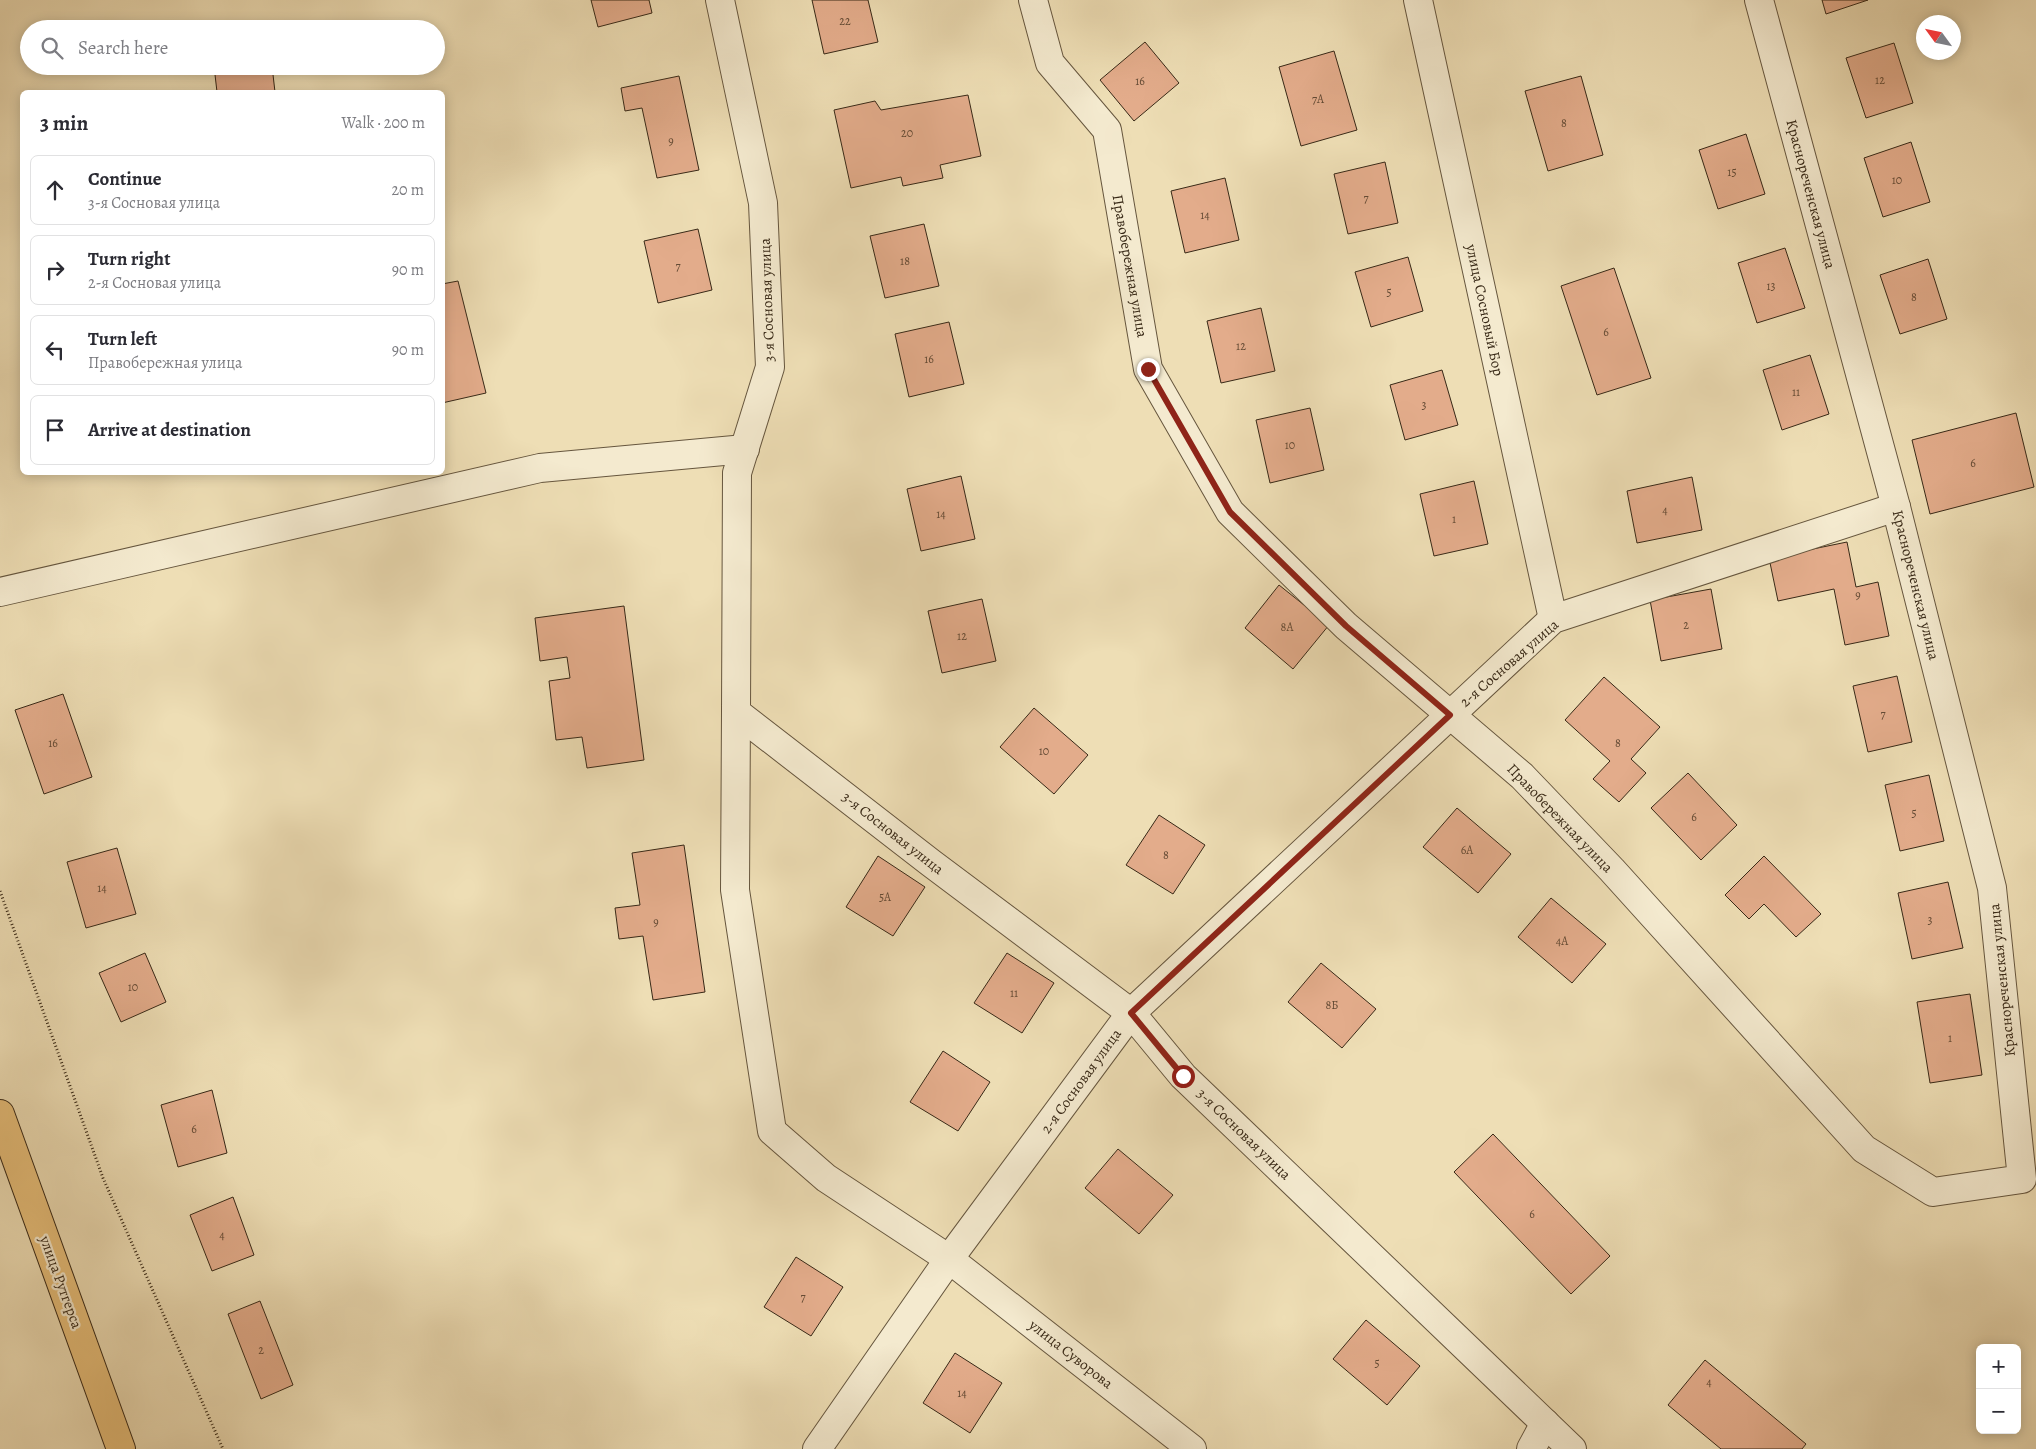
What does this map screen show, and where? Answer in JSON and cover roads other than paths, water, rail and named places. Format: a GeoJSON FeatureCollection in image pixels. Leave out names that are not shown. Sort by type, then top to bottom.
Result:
{"type":"FeatureCollection","features":[{"type":"Feature","properties":{"kind":"main road","name":"улица Рутгерса"},"geometry":{"type":"LineString","coordinates":[[0,1114],[121,1449]]}},
{"type":"Feature","properties":{"kind":"street","name":"3-я Сосновая улица"},"geometry":{"type":"LineString","coordinates":[[720,0],[763,203],[770,367],[737,473],[736,712],[931,863],[1131,1013],[1183,1076],[1572,1449]]}},
{"type":"Feature","properties":{"kind":"street","name":"Правобережная улица"},"geometry":{"type":"LineString","coordinates":[[1033,0],[1050,63],[1107,130],[1148,369],[1230,512],[1346,626],[1536,790],[1618,877],[1864,1149],[1933,1192],[2022,1180]]}},
{"type":"Feature","properties":{"kind":"street","name":"улица Сосновый Бор"},"geometry":{"type":"LineString","coordinates":[[1418,0],[1553,619]]}},
{"type":"Feature","properties":{"kind":"street","name":"Краснореченская улица"},"geometry":{"type":"LineString","coordinates":[[1759,0],[1896,507],[1992,888],[2022,1180]]}},
{"type":"Feature","properties":{"kind":"street"},"geometry":{"type":"LineString","coordinates":[[0,592],[540,468],[744,449]]}},
{"type":"Feature","properties":{"kind":"street","name":"2-я Сосновая улица"},"geometry":{"type":"LineString","coordinates":[[817,1449],[949,1259],[1131,1013],[1553,619],[1896,507]]}},
{"type":"Feature","properties":{"kind":"street","name":"улица Суворова"},"geometry":{"type":"LineString","coordinates":[[736,712],[735,890],[772,1131],[826,1178],[949,1259],[1192,1449]]}},
{"type":"Feature","properties":{"kind":"street"},"geometry":{"type":"LineString","coordinates":[[1531,1449],[1545,1423]]}}]}
